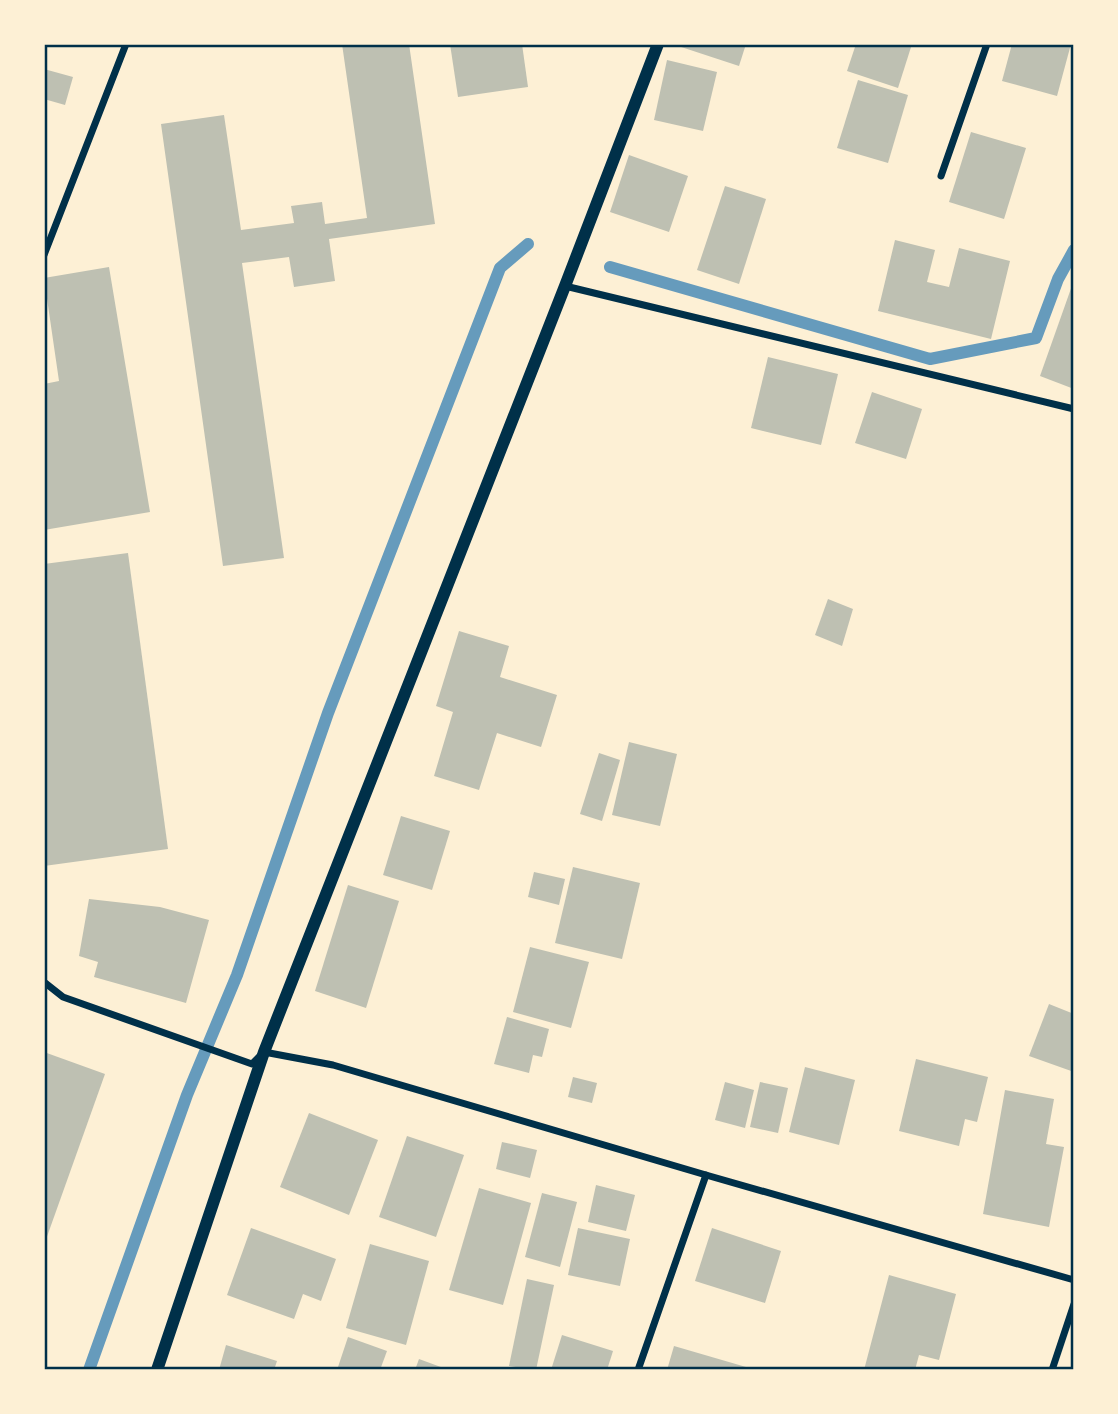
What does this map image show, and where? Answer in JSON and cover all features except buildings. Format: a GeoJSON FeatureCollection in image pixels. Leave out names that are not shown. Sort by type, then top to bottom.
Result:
{"type":"FeatureCollection","features":[{"type":"Feature","properties":{"kind":"street"},"geometry":{"type":"LineString","coordinates":[[44,255],[126,44]]}},
{"type":"Feature","properties":{"kind":"street"},"geometry":{"type":"LineString","coordinates":[[157,1370],[264,1052],[658,44]]}},
{"type":"Feature","properties":{"kind":"street"},"geometry":{"type":"LineString","coordinates":[[941,176],[987,44]]}},
{"type":"Feature","properties":{"kind":"street"},"geometry":{"type":"LineString","coordinates":[[565,286],[1074,409]]}},
{"type":"Feature","properties":{"kind":"street"},"geometry":{"type":"LineString","coordinates":[[44,982],[63,997],[252,1064],[264,1052]]}},
{"type":"Feature","properties":{"kind":"street"},"geometry":{"type":"LineString","coordinates":[[264,1052],[333,1065],[1074,1280]]}},
{"type":"Feature","properties":{"kind":"street"},"geometry":{"type":"LineString","coordinates":[[638,1370],[706,1175]]}},
{"type":"Feature","properties":{"kind":"street"},"geometry":{"type":"LineString","coordinates":[[1052,1370],[1074,1304]]}},
{"type":"Feature","properties":{"kind":"waterway"},"geometry":{"type":"LineString","coordinates":[[89,1370],[187,1095],[237,975],[328,713],[500,268],[528,244]]}},
{"type":"Feature","properties":{"kind":"waterway"},"geometry":{"type":"LineString","coordinates":[[610,267],[930,359],[1036,338],[1058,279],[1074,250]]}}]}
